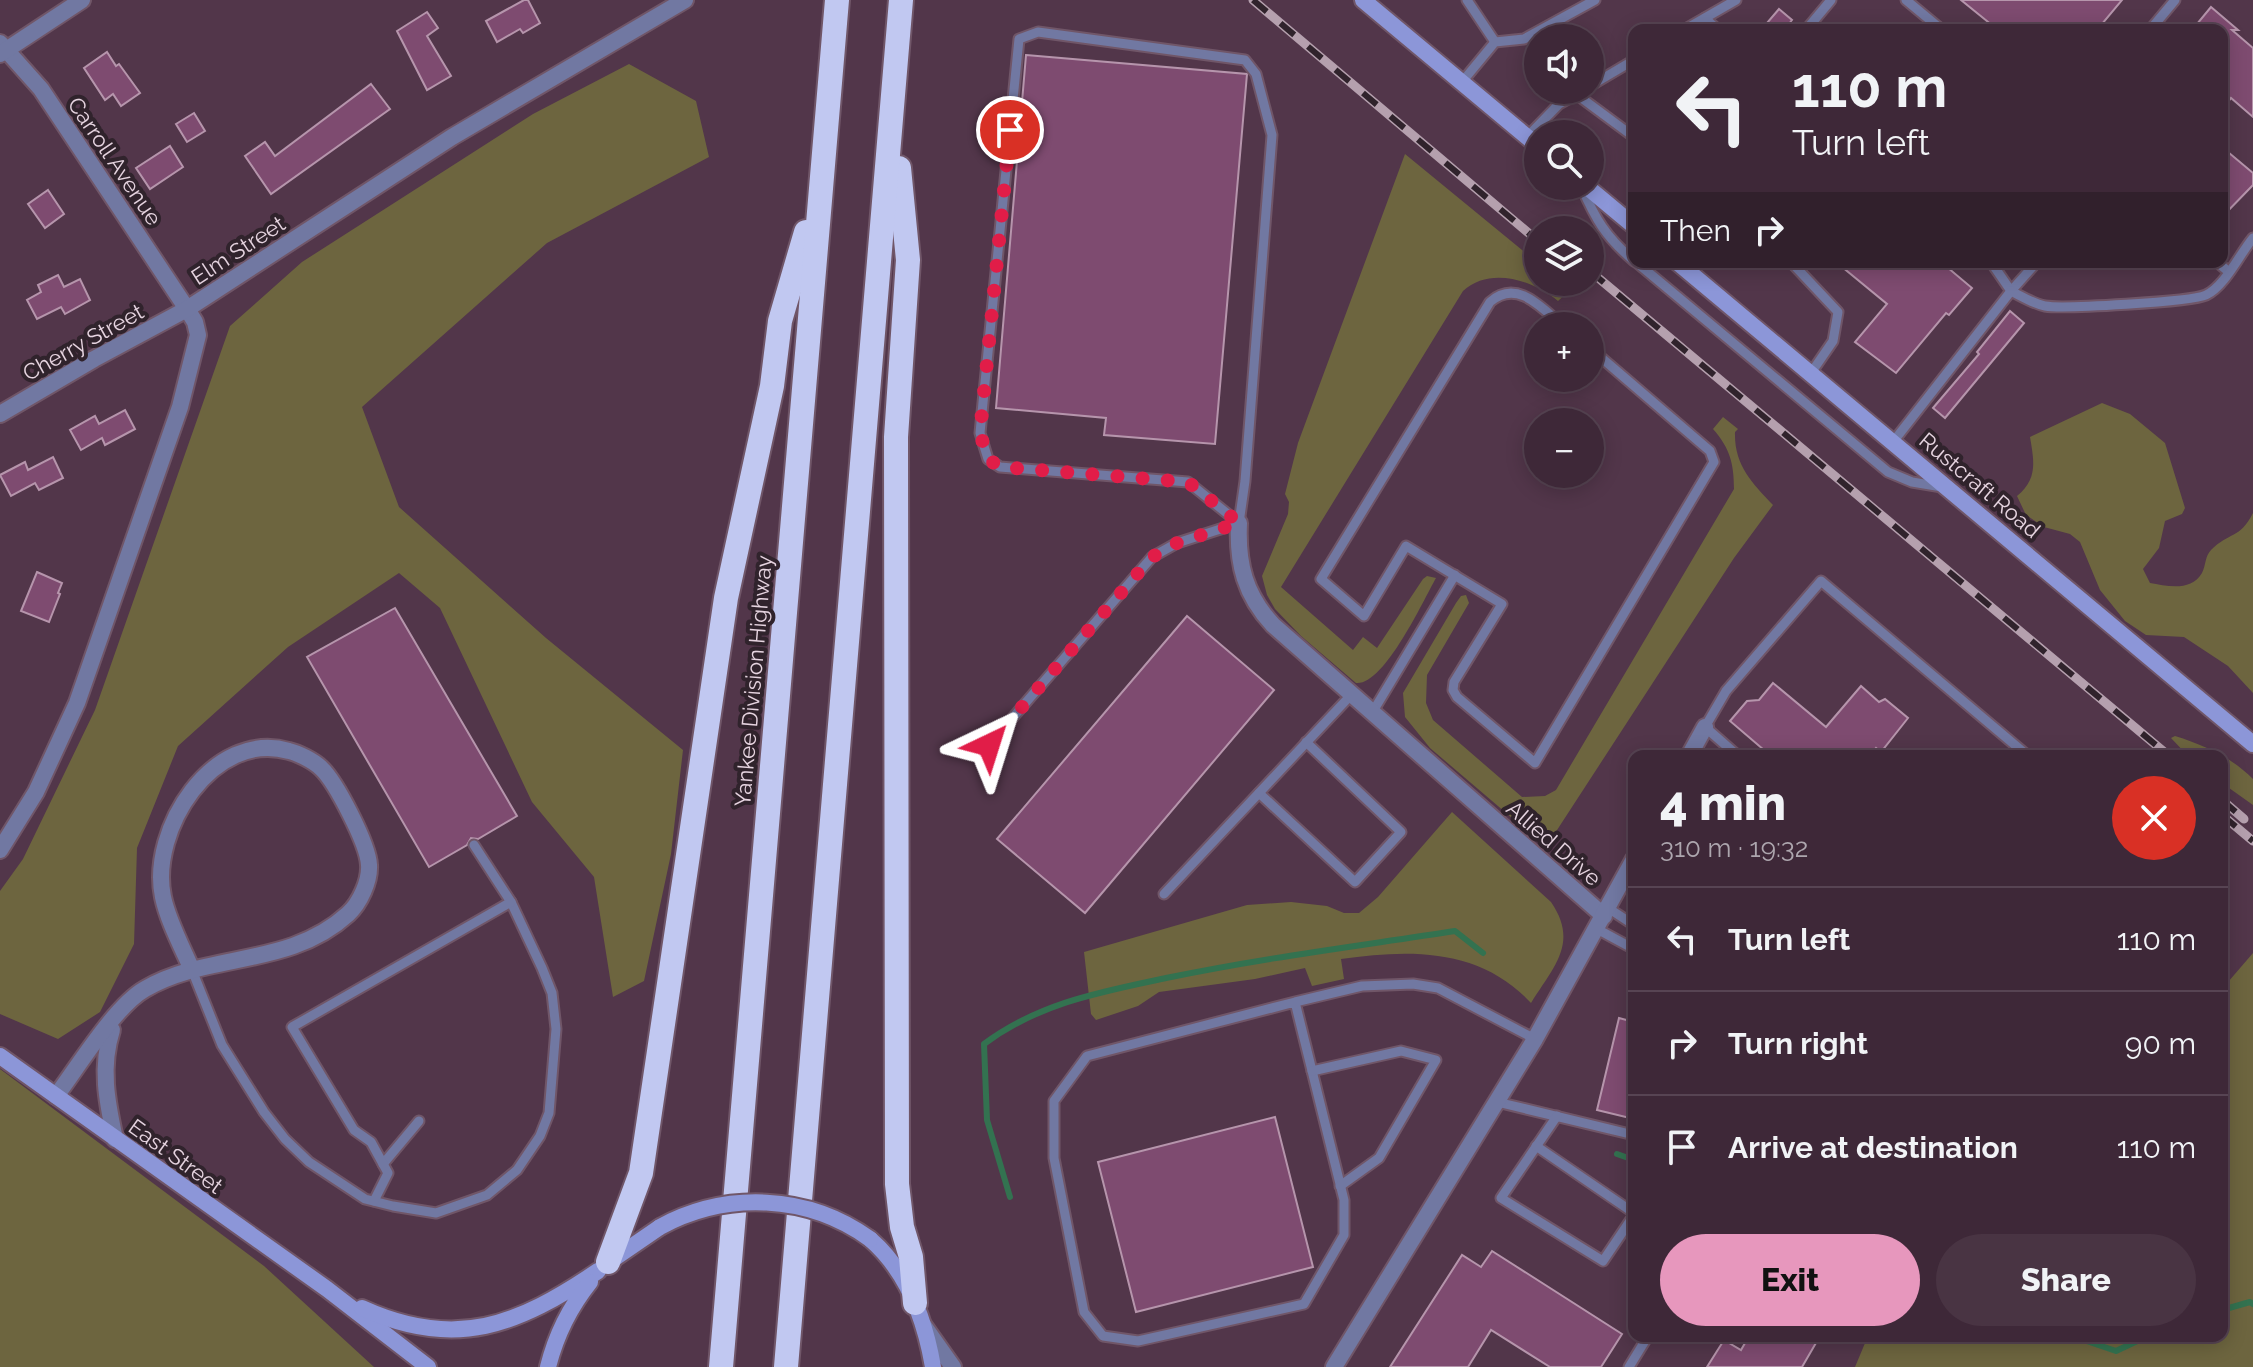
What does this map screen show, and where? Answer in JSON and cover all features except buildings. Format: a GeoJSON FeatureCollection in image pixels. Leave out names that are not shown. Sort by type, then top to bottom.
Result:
{"type":"FeatureCollection","features":[{"type":"Feature","properties":{"kind":"highway","name":"Yankee Division Highway"},"geometry":{"type":"LineString","coordinates":[[721,1367],[837,0]]}},
{"type":"Feature","properties":{"kind":"highway"},"geometry":{"type":"LineString","coordinates":[[786,1367],[901,0]]}},
{"type":"Feature","properties":{"kind":"highway"},"geometry":{"type":"LineString","coordinates":[[892,107],[908,260],[896,437],[897,1184],[899,1213],[911,1257],[919,1313]]}},
{"type":"Feature","properties":{"kind":"highway"},"geometry":{"type":"LineString","coordinates":[[603,1267],[641,1173],[726,598],[769,401],[780,321],[821,176]]}},
{"type":"Feature","properties":{"kind":"main road"},"geometry":{"type":"LineString","coordinates":[[1363,0],[1524,134]]}},
{"type":"Feature","properties":{"kind":"main road"},"geometry":{"type":"LineString","coordinates":[[1602,200],[1628,221]]}},
{"type":"Feature","properties":{"kind":"main road","name":"Rustcraft Road"},"geometry":{"type":"LineString","coordinates":[[1685,268],[2253,744]]}},
{"type":"Feature","properties":{"kind":"main road","name":"East Street"},"geometry":{"type":"LineString","coordinates":[[0,1056],[327,1289],[428,1367]]}},
{"type":"Feature","properties":{"kind":"main road","name":"East Street"},"geometry":{"type":"LineString","coordinates":[[327,1289],[374,1313],[410,1326],[432,1330],[466,1330],[502,1323],[561,1296],[679,1216],[715,1205],[762,1202],[820,1213],[843,1222],[870,1239],[898,1271],[919,1313],[933,1367]]}},
{"type":"Feature","properties":{"kind":"main road"},"geometry":{"type":"LineString","coordinates":[[548,1367],[569,1312],[603,1267]]}},
{"type":"Feature","properties":{"kind":"street"},"geometry":{"type":"LineString","coordinates":[[2,49],[82,0]]}},
{"type":"Feature","properties":{"kind":"street","name":"Elm Street"},"geometry":{"type":"LineString","coordinates":[[0,850],[36,792],[77,703],[175,422],[198,335],[187,309],[463,130],[685,0]]}},
{"type":"Feature","properties":{"kind":"street","name":"Carroll Avenue"},"geometry":{"type":"LineString","coordinates":[[2,49],[41,89],[187,309]]}},
{"type":"Feature","properties":{"kind":"street","name":"Cherry Street"},"geometry":{"type":"LineString","coordinates":[[0,414],[187,309]]}},
{"type":"Feature","properties":{"kind":"street","name":"Allied Drive"},"geometry":{"type":"LineString","coordinates":[[1239,523],[1238,552],[1242,575],[1258,609],[1603,918]]}},
{"type":"Feature","properties":{"kind":"street"},"geometry":{"type":"LineString","coordinates":[[1692,750],[1705,727]]}},
{"type":"Feature","properties":{"kind":"street"},"geometry":{"type":"LineString","coordinates":[[56,1096],[116,1017],[142,990],[192,970],[273,954],[298,944],[351,911],[366,884],[370,868],[368,854],[357,827],[320,767],[290,751],[264,747],[214,768],[193,788],[166,839],[161,863],[163,897],[192,970]]}},
{"type":"Feature","properties":{"kind":"street"},"geometry":{"type":"LineString","coordinates":[[1334,1367],[1535,1039],[1628,870]]}},
{"type":"Feature","properties":{"kind":"street"},"geometry":{"type":"LineString","coordinates":[[115,1139],[105,1087],[105,1068],[106,1051],[116,1017]]}},
{"type":"Feature","properties":{"kind":"street"},"geometry":{"type":"LineString","coordinates":[[919,1313],[953,1367]]}},
{"type":"Feature","properties":{"kind":"lane"},"geometry":{"type":"LineString","coordinates":[[1467,0],[1495,42]]}},
{"type":"Feature","properties":{"kind":"lane"},"geometry":{"type":"LineString","coordinates":[[1462,82],[1495,42],[1524,39],[1595,0]]}},
{"type":"Feature","properties":{"kind":"lane"},"geometry":{"type":"LineString","coordinates":[[1694,24],[1736,0]]}},
{"type":"Feature","properties":{"kind":"lane"},"geometry":{"type":"LineString","coordinates":[[1811,24],[1831,0]]}},
{"type":"Feature","properties":{"kind":"lane"},"geometry":{"type":"LineString","coordinates":[[1906,0],[1935,24]]}},
{"type":"Feature","properties":{"kind":"lane"},"geometry":{"type":"LineString","coordinates":[[2155,24],[2175,0]]}},
{"type":"Feature","properties":{"kind":"lane"},"geometry":{"type":"LineString","coordinates":[[1705,18],[1712,24]]}},
{"type":"Feature","properties":{"kind":"lane"},"geometry":{"type":"LineString","coordinates":[[1038,32],[1245,60],[1256,74],[1272,135],[1245,481],[1239,523],[1188,482],[1000,467],[988,459],[980,433],[1019,39],[1038,32]]}},
{"type":"Feature","properties":{"kind":"lane"},"geometry":{"type":"LineString","coordinates":[[1604,78],[1628,64]]}},
{"type":"Feature","properties":{"kind":"lane"},"geometry":{"type":"LineString","coordinates":[[1594,104],[1628,132]]}},
{"type":"Feature","properties":{"kind":"lane"},"geometry":{"type":"LineString","coordinates":[[1589,200],[1597,222],[1628,255]]}},
{"type":"Feature","properties":{"kind":"lane"},"geometry":{"type":"LineString","coordinates":[[1995,268],[2011,291],[2045,306],[2176,301],[2205,295],[2223,283],[2253,238]]}},
{"type":"Feature","properties":{"kind":"lane"},"geometry":{"type":"LineString","coordinates":[[1643,268],[1888,472],[1912,482],[1950,489]]}},
{"type":"Feature","properties":{"kind":"lane"},"geometry":{"type":"LineString","coordinates":[[1797,268],[1838,312],[1833,341],[1811,373]]}},
{"type":"Feature","properties":{"kind":"lane"},"geometry":{"type":"LineString","coordinates":[[1893,442],[2032,268]]}},
{"type":"Feature","properties":{"kind":"lane"},"geometry":{"type":"LineString","coordinates":[[2224,268],[2229,272]]}},
{"type":"Feature","properties":{"kind":"lane"},"geometry":{"type":"LineString","coordinates":[[1547,312],[1517,293],[1506,291],[1490,302],[1321,579],[1364,616],[1406,546],[1502,604],[1454,682],[1453,690],[1457,697],[1535,763],[1714,462],[1710,451],[1604,360]]}},
{"type":"Feature","properties":{"kind":"lane"},"geometry":{"type":"LineString","coordinates":[[989,745],[1152,557],[1177,543],[1239,523]]}},
{"type":"Feature","properties":{"kind":"lane"},"geometry":{"type":"LineString","coordinates":[[1372,713],[1455,575]]}},
{"type":"Feature","properties":{"kind":"lane"},"geometry":{"type":"LineString","coordinates":[[1731,750],[1705,727],[1726,691],[1821,581],[2021,750]]}},
{"type":"Feature","properties":{"kind":"lane"},"geometry":{"type":"LineString","coordinates":[[1164,894],[1351,695]]}},
{"type":"Feature","properties":{"kind":"lane"},"geometry":{"type":"LineString","coordinates":[[1259,793],[1355,882],[1383,852],[1401,832],[1306,742]]}},
{"type":"Feature","properties":{"kind":"lane"},"geometry":{"type":"LineString","coordinates":[[192,970],[222,1045],[264,1112],[285,1139],[309,1162],[365,1199],[436,1213],[487,1195],[517,1170],[540,1136],[549,1113],[556,1029],[552,993],[511,902],[474,845]]}},
{"type":"Feature","properties":{"kind":"lane"},"geometry":{"type":"LineString","coordinates":[[374,1201],[388,1173],[371,1142],[354,1130],[292,1027],[511,902]]}},
{"type":"Feature","properties":{"kind":"lane"},"geometry":{"type":"LineString","coordinates":[[1603,918],[1628,924]]}},
{"type":"Feature","properties":{"kind":"lane"},"geometry":{"type":"LineString","coordinates":[[1603,918],[1628,943]]}},
{"type":"Feature","properties":{"kind":"lane"},"geometry":{"type":"LineString","coordinates":[[1295,1002],[1344,1200],[1344,1235],[1304,1304],[1138,1341],[1103,1336],[1084,1312],[1054,1158],[1054,1101],[1087,1056],[1295,1002],[1362,986],[1413,984],[1438,988],[1535,1039]]}},
{"type":"Feature","properties":{"kind":"lane"},"geometry":{"type":"LineString","coordinates":[[1312,1071],[1401,1051],[1436,1060],[1379,1158],[1340,1186]]}},
{"type":"Feature","properties":{"kind":"lane"},"geometry":{"type":"LineString","coordinates":[[1497,1102],[1628,1134]]}},
{"type":"Feature","properties":{"kind":"lane"},"geometry":{"type":"LineString","coordinates":[[1557,1116],[1501,1198],[1603,1261],[1628,1223]]}},
{"type":"Feature","properties":{"kind":"lane"},"geometry":{"type":"LineString","coordinates":[[383,1164],[419,1121]]}},
{"type":"Feature","properties":{"kind":"lane"},"geometry":{"type":"LineString","coordinates":[[1536,1146],[1628,1210]]}},
{"type":"Feature","properties":{"kind":"lane"},"geometry":{"type":"LineString","coordinates":[[1629,1367],[1644,1342]]}},
{"type":"Feature","properties":{"kind":"shaded area"},"geometry":{"type":"Polygon","coordinates":[[[629,64],[696,101],[709,157],[547,243],[362,407],[399,507],[546,638],[683,750],[671,854],[644,981],[613,997],[594,877],[532,802],[440,608],[399,573],[288,647],[178,746],[137,848],[134,944],[100,1012],[58,1039],[0,1014],[0,891],[23,859],[95,710],[230,326],[302,262],[533,114],[629,64]]]}},
{"type":"Feature","properties":{"kind":"shaded area"},"geometry":{"type":"Polygon","coordinates":[[[1405,154],[1524,252],[1524,282],[1486,279],[1463,291],[1281,587],[1353,650],[1363,637],[1377,648],[1423,579],[1427,576],[1436,578],[1390,657],[1367,680],[1356,683],[1275,609],[1262,576],[1288,514],[1289,502],[1285,494],[1298,443],[1405,154]]]}},
{"type":"Feature","properties":{"kind":"shaded area"},"geometry":{"type":"Polygon","coordinates":[[[2102,403],[2130,414],[2165,443],[2185,508],[2182,514],[2165,521],[2159,548],[2143,569],[2150,583],[2178,586],[2192,583],[2202,573],[2211,550],[2239,531],[2253,513],[2253,693],[2228,666],[2184,637],[2146,635],[2125,621],[2100,590],[2080,542],[2070,534],[2044,527],[2026,515],[2017,496],[2024,490],[2033,469],[2030,437],[2102,403]]]}},
{"type":"Feature","properties":{"kind":"shaded area"},"geometry":{"type":"Polygon","coordinates":[[[1723,417],[1738,429],[1735,444],[1746,473],[1773,505],[1734,558],[1546,847],[1430,748],[1405,717],[1403,693],[1456,603],[1466,595],[1469,603],[1427,675],[1426,703],[1433,720],[1522,797],[1545,796],[1556,790],[1734,489],[1730,457],[1713,429],[1723,417]]]}},
{"type":"Feature","properties":{"kind":"shaded area"},"geometry":{"type":"Polygon","coordinates":[[[2175,736],[2211,750],[2182,750],[2171,738],[2175,736]]]}},
{"type":"Feature","properties":{"kind":"shaded area"},"geometry":{"type":"Polygon","coordinates":[[[2228,759],[2253,779],[2253,805],[2228,787],[2228,759]]]}},
{"type":"Feature","properties":{"kind":"shaded area"},"geometry":{"type":"Polygon","coordinates":[[[1452,812],[1551,902],[1559,917],[1563,930],[1560,954],[1531,1003],[1511,985],[1467,962],[1418,954],[1393,954],[1341,959],[1344,979],[1312,986],[1305,968],[1255,979],[1159,992],[1138,1006],[1096,1020],[1091,1014],[1084,952],[1247,905],[1291,902],[1359,913],[1378,897],[1452,812]]]}},
{"type":"Feature","properties":{"kind":"shaded area"},"geometry":{"type":"Polygon","coordinates":[[[2253,953],[2253,1367],[1855,1367],[1865,1342],[2228,1342],[2228,982],[2253,953]]]}},
{"type":"Feature","properties":{"kind":"shaded area"},"geometry":{"type":"Polygon","coordinates":[[[0,1069],[264,1266],[374,1367],[0,1367],[0,1069]]]}},
{"type":"Feature","properties":{"kind":"waterway"},"geometry":{"type":"LineString","coordinates":[[1010,1197],[987,1120],[984,1044],[1026,1018],[1071,1001],[1166,978],[1274,958],[1455,931],[1483,953]]}},
{"type":"Feature","properties":{"kind":"waterway"},"geometry":{"type":"LineString","coordinates":[[1617,1154],[1628,1158]]}},
{"type":"Feature","properties":{"kind":"waterway"},"geometry":{"type":"LineString","coordinates":[[2228,1308],[2250,1302],[2253,1304]]}},
{"type":"Feature","properties":{"kind":"waterway"},"geometry":{"type":"LineString","coordinates":[[2090,1342],[2116,1351],[2135,1342]]}},
{"type":"Feature","properties":{"kind":"railway"},"geometry":{"type":"LineString","coordinates":[[1253,0],[1524,229]]}},
{"type":"Feature","properties":{"kind":"railway"},"geometry":{"type":"LineString","coordinates":[[1604,283],[2162,750]]}},
{"type":"Feature","properties":{"kind":"railway"},"geometry":{"type":"LineString","coordinates":[[2228,805],[2244,819]]}},
{"type":"Feature","properties":{"kind":"railway"},"geometry":{"type":"LineString","coordinates":[[2228,820],[2253,841]]}},
{"type":"Feature","properties":{"kind":"route"},"geometry":{"type":"LineString","coordinates":[[989,745],[1152,557],[1177,543],[1239,523],[1188,482],[1000,467],[988,459],[980,433],[1010,130]]}}]}
